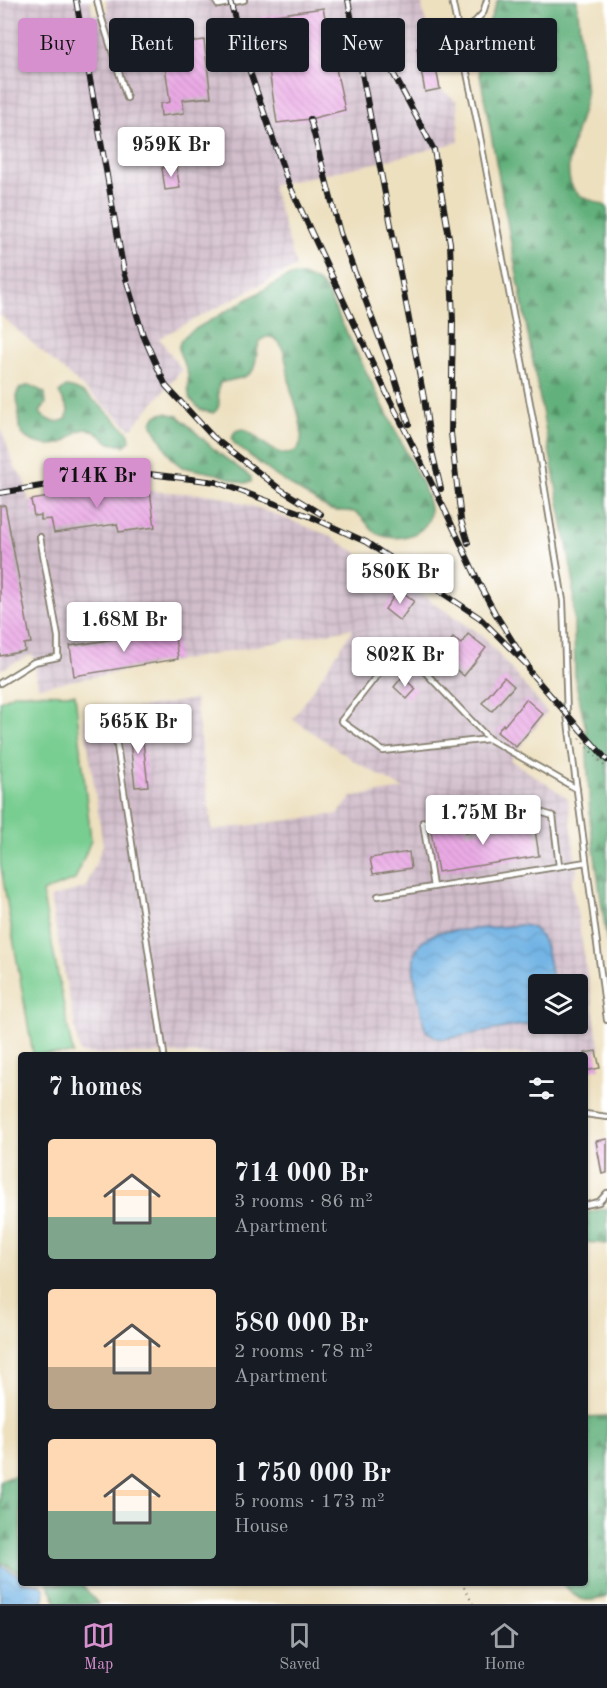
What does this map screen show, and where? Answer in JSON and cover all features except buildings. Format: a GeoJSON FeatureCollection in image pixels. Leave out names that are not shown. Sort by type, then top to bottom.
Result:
{"type":"FeatureCollection","features":[{"type":"Feature","properties":{"kind":"lane"},"geometry":{"type":"LineString","coordinates":[[97,0],[127,98]]}},
{"type":"Feature","properties":{"kind":"lane"},"geometry":{"type":"LineString","coordinates":[[215,0],[218,5],[244,0]]}},
{"type":"Feature","properties":{"kind":"lane"},"geometry":{"type":"LineString","coordinates":[[452,0],[456,18]]}},
{"type":"Feature","properties":{"kind":"lane"},"geometry":{"type":"LineString","coordinates":[[478,18],[483,13],[487,0]]}},
{"type":"Feature","properties":{"kind":"lane"},"geometry":{"type":"LineString","coordinates":[[466,72],[537,441],[563,601],[569,728],[607,1020]]}},
{"type":"Feature","properties":{"kind":"lane"},"geometry":{"type":"LineString","coordinates":[[0,683],[34,662],[58,657],[58,637],[40,537]]}},
{"type":"Feature","properties":{"kind":"lane"},"geometry":{"type":"LineString","coordinates":[[489,739],[383,751],[341,721],[400,646],[489,739],[577,789]]}},
{"type":"Feature","properties":{"kind":"lane"},"geometry":{"type":"LineString","coordinates":[[116,739],[164,1052]]}},
{"type":"Feature","properties":{"kind":"lane"},"geometry":{"type":"LineString","coordinates":[[433,887],[423,822],[514,804],[553,816],[559,866]]}},
{"type":"Feature","properties":{"kind":"lane"},"geometry":{"type":"LineString","coordinates":[[378,896],[586,862]]}},
{"type":"Feature","properties":{"kind":"lane"},"geometry":{"type":"LineString","coordinates":[[588,1114],[607,1117]]}},
{"type":"Feature","properties":{"kind":"lane"},"geometry":{"type":"LineString","coordinates":[[588,1204],[599,1202],[607,1193]]}},
{"type":"Feature","properties":{"kind":"path"},"geometry":{"type":"LineString","coordinates":[[569,728],[607,769]]}},
{"type":"Feature","properties":{"kind":"path"},"geometry":{"type":"LineString","coordinates":[[463,1586],[473,1604]]}},
{"type":"Feature","properties":{"kind":"shaded area"},"geometry":{"type":"Polygon","coordinates":[[[0,0],[90,0],[93,15],[108,11],[106,0],[421,0],[425,18],[417,18],[417,72],[437,72],[440,89],[457,101],[459,142],[272,185],[296,266],[159,338],[182,370],[131,429],[0,315],[0,0]]]}},
{"type":"Feature","properties":{"kind":"shaded area"},"geometry":{"type":"Polygon","coordinates":[[[0,426],[15,468],[25,480],[29,502],[84,491],[84,485],[114,481],[116,497],[150,491],[216,495],[258,508],[328,535],[391,574],[484,637],[547,712],[510,760],[568,798],[577,871],[572,883],[587,974],[528,974],[528,1034],[588,1034],[588,978],[600,1050],[588,1052],[80,1052],[50,898],[86,887],[103,845],[84,717],[195,699],[212,830],[338,814],[352,797],[404,789],[354,761],[293,719],[354,628],[38,687],[33,654],[0,670],[0,426]]]}},
{"type":"Feature","properties":{"kind":"green space"},"geometry":{"type":"Polygon","coordinates":[[[498,0],[577,0],[586,95],[572,146],[569,173],[571,184],[577,193],[607,207],[607,943],[590,820],[586,729],[575,679],[573,578],[479,72],[557,72],[557,18],[491,18],[498,0]]]}},
{"type":"Feature","properties":{"kind":"green space"},"geometry":{"type":"Polygon","coordinates":[[[294,275],[311,279],[325,289],[423,486],[430,513],[428,521],[416,533],[400,537],[383,536],[373,531],[356,513],[328,509],[276,476],[232,440],[235,432],[243,429],[275,451],[288,454],[299,446],[300,422],[284,351],[276,339],[270,337],[261,340],[257,349],[255,366],[250,373],[220,383],[219,403],[213,413],[201,410],[190,399],[187,369],[179,349],[182,339],[188,333],[294,275]]]}},
{"type":"Feature","properties":{"kind":"green space"},"geometry":{"type":"Polygon","coordinates":[[[30,385],[45,393],[46,403],[40,412],[48,420],[56,422],[67,418],[68,409],[59,393],[66,387],[74,389],[90,397],[106,411],[126,430],[130,441],[124,446],[110,443],[88,429],[77,432],[62,443],[50,445],[37,443],[25,437],[19,427],[17,393],[20,388],[30,385]]]}},
{"type":"Feature","properties":{"kind":"green space"},"geometry":{"type":"Polygon","coordinates":[[[166,413],[178,416],[216,451],[251,477],[251,482],[243,483],[217,474],[182,467],[172,459],[152,425],[156,416],[166,413]]]}},
{"type":"Feature","properties":{"kind":"green space"},"geometry":{"type":"Polygon","coordinates":[[[16,693],[75,694],[91,840],[75,880],[42,892],[73,1052],[33,1052],[0,862],[0,701],[16,693]]]}},
{"type":"Feature","properties":{"kind":"green space"},"geometry":{"type":"Polygon","coordinates":[[[607,1208],[607,1244],[588,1242],[588,1212],[607,1208]]]}},
{"type":"Feature","properties":{"kind":"green space"},"geometry":{"type":"Polygon","coordinates":[[[607,1416],[607,1597],[591,1600],[577,1597],[565,1586],[588,1586],[588,1417],[607,1416]]]}},
{"type":"Feature","properties":{"kind":"green space"},"geometry":{"type":"Polygon","coordinates":[[[18,1475],[18,1571],[0,1562],[0,1480],[18,1475]]]}},
{"type":"Feature","properties":{"kind":"green space"},"geometry":{"type":"Polygon","coordinates":[[[49,1586],[83,1586],[98,1604],[56,1604],[49,1586]]]}},
{"type":"Feature","properties":{"kind":"water"},"geometry":{"type":"Polygon","coordinates":[[[522,925],[538,932],[546,947],[551,974],[528,974],[528,1024],[444,1039],[437,1038],[426,1031],[414,977],[414,959],[421,943],[439,932],[522,925]]]}},
{"type":"Feature","properties":{"kind":"water"},"geometry":{"type":"Polygon","coordinates":[[[0,1565],[18,1574],[18,1586],[42,1586],[44,1588],[42,1604],[0,1604],[0,1565]]]}},
{"type":"Feature","properties":{"kind":"railway"},"geometry":{"type":"LineString","coordinates":[[76,0],[124,272],[143,335],[166,386],[213,437],[280,489],[321,514]]}},
{"type":"Feature","properties":{"kind":"railway"},"geometry":{"type":"LineString","coordinates":[[230,0],[248,66],[288,182],[481,587],[528,666]]}},
{"type":"Feature","properties":{"kind":"railway"},"geometry":{"type":"LineString","coordinates":[[348,0],[424,398],[431,447],[441,489]]}},
{"type":"Feature","properties":{"kind":"railway"},"geometry":{"type":"LineString","coordinates":[[393,72],[434,150],[450,243],[453,322],[451,433],[461,520],[468,543]]}},
{"type":"Feature","properties":{"kind":"railway"},"geometry":{"type":"LineString","coordinates":[[310,119],[340,233],[395,379],[409,424]]}},
{"type":"Feature","properties":{"kind":"railway"},"geometry":{"type":"LineString","coordinates":[[0,493],[94,477],[149,474],[216,482],[309,516],[366,542],[480,618],[528,666],[530,672],[607,760]]}}]}
